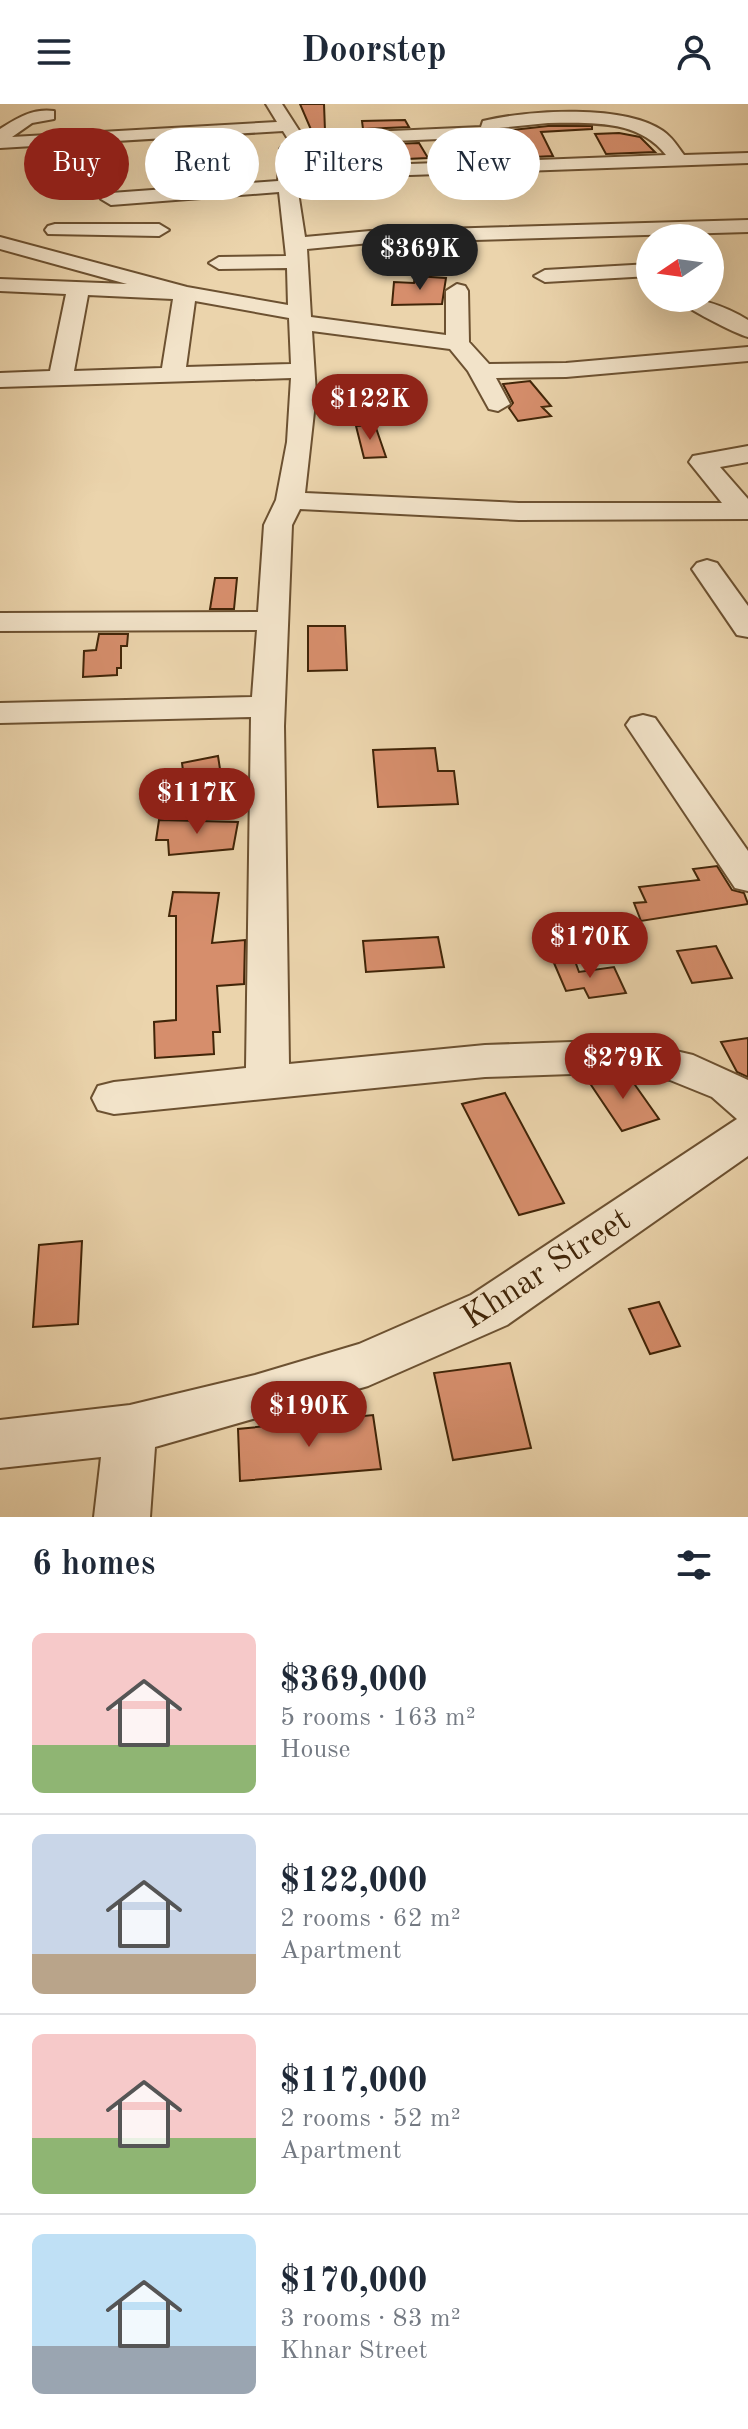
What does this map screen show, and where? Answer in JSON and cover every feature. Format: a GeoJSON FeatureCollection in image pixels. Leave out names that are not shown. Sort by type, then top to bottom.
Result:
{"type":"FeatureCollection","features":[{"type":"Feature","properties":{"kind":"street"},"geometry":{"type":"LineString","coordinates":[[0,137],[27,119],[48,115]]}},
{"type":"Feature","properties":{"kind":"street"},"geometry":{"type":"LineString","coordinates":[[120,118],[122,128]]}},
{"type":"Feature","properties":{"kind":"street"},"geometry":{"type":"LineString","coordinates":[[489,128],[489,125],[502,123],[606,120],[654,132],[680,161]]}},
{"type":"Feature","properties":{"kind":"street"},"geometry":{"type":"LineString","coordinates":[[129,138],[287,123],[427,129]]}},
{"type":"Feature","properties":{"kind":"street"},"geometry":{"type":"LineString","coordinates":[[0,143],[24,142]]}},
{"type":"Feature","properties":{"kind":"street"},"geometry":{"type":"LineString","coordinates":[[540,166],[748,158]]}},
{"type":"Feature","properties":{"kind":"street"},"geometry":{"type":"LineString","coordinates":[[129,197],[275,181]]}},
{"type":"Feature","properties":{"kind":"street"},"geometry":{"type":"LineString","coordinates":[[268,1082],[268,707],[278,525],[290,500],[300,442],[302,371],[296,253],[289,200]]}},
{"type":"Feature","properties":{"kind":"street"},"geometry":{"type":"LineString","coordinates":[[55,230],[154,220],[157,267]]}},
{"type":"Feature","properties":{"kind":"street"},"geometry":{"type":"LineString","coordinates":[[219,263],[296,253],[370,237],[748,226]]}},
{"type":"Feature","properties":{"kind":"street"},"geometry":{"type":"LineString","coordinates":[[627,231],[636,243]]}},
{"type":"Feature","properties":{"kind":"street"},"geometry":{"type":"LineString","coordinates":[[0,243],[157,267],[185,293]]}},
{"type":"Feature","properties":{"kind":"street"},"geometry":{"type":"LineString","coordinates":[[545,276],[636,271]]}},
{"type":"Feature","properties":{"kind":"street"},"geometry":{"type":"LineString","coordinates":[[0,285],[185,293],[298,317],[457,343],[479,368],[498,404]]}},
{"type":"Feature","properties":{"kind":"street"},"geometry":{"type":"LineString","coordinates":[[61,378],[78,290]]}},
{"type":"Feature","properties":{"kind":"street"},"geometry":{"type":"LineString","coordinates":[[457,291],[457,343]]}},
{"type":"Feature","properties":{"kind":"street"},"geometry":{"type":"LineString","coordinates":[[173,375],[185,293]]}},
{"type":"Feature","properties":{"kind":"street"},"geometry":{"type":"LineString","coordinates":[[718,312],[748,330]]}},
{"type":"Feature","properties":{"kind":"street"},"geometry":{"type":"LineString","coordinates":[[479,368],[491,371],[566,370],[748,354]]}},
{"type":"Feature","properties":{"kind":"street"},"geometry":{"type":"LineString","coordinates":[[0,380],[302,371]]}},
{"type":"Feature","properties":{"kind":"street"},"geometry":{"type":"LineString","coordinates":[[746,511],[702,462],[748,454]]}},
{"type":"Feature","properties":{"kind":"street"},"geometry":{"type":"LineString","coordinates":[[290,500],[416,509],[656,515],[746,511]]}},
{"type":"Feature","properties":{"kind":"street"},"geometry":{"type":"LineString","coordinates":[[707,569],[748,628]]}},
{"type":"Feature","properties":{"kind":"street"},"geometry":{"type":"LineString","coordinates":[[0,622],[273,621]]}},
{"type":"Feature","properties":{"kind":"street"},"geometry":{"type":"LineString","coordinates":[[0,713],[268,707]]}},
{"type":"Feature","properties":{"kind":"street"},"geometry":{"type":"LineString","coordinates":[[643,725],[748,879]]}},
{"type":"Feature","properties":{"kind":"street"},"geometry":{"type":"LineString","coordinates":[[114,1098],[485,1061],[628,1056],[678,1066],[727,1086],[748,1106]]}},
{"type":"Feature","properties":{"kind":"street","name":"Khnar Street"},"geometry":{"type":"LineString","coordinates":[[0,1444],[130,1429],[255,1398],[368,1364],[489,1310],[748,1133]]}},
{"type":"Feature","properties":{"kind":"street"},"geometry":{"type":"LineString","coordinates":[[122,1517],[130,1429]]}},
{"type":"Feature","properties":{"kind":"building"},"geometry":{"type":"Polygon","coordinates":[[[300,104],[324,104],[325,128],[310,128],[300,104]]]}},
{"type":"Feature","properties":{"kind":"building"},"geometry":{"type":"Polygon","coordinates":[[[405,120],[409,127],[363,128],[362,121],[405,120]]]}},
{"type":"Feature","properties":{"kind":"building"},"geometry":{"type":"Polygon","coordinates":[[[592,126],[592,129],[541,132],[553,156],[540,157],[540,128],[530,128],[592,126]]]}},
{"type":"Feature","properties":{"kind":"building"},"geometry":{"type":"Polygon","coordinates":[[[619,133],[640,137],[655,152],[606,154],[595,134],[619,133]]]}},
{"type":"Feature","properties":{"kind":"building"},"geometry":{"type":"Polygon","coordinates":[[[411,143],[419,143],[427,158],[411,159],[411,143]]]}},
{"type":"Feature","properties":{"kind":"building"},"geometry":{"type":"Polygon","coordinates":[[[415,276],[446,278],[442,304],[392,305],[394,282],[414,283],[415,276]]]}},
{"type":"Feature","properties":{"kind":"building"},"geometry":{"type":"Polygon","coordinates":[[[530,381],[551,406],[542,407],[551,416],[518,421],[509,408],[513,403],[503,384],[530,381]]]}},
{"type":"Feature","properties":{"kind":"building"},"geometry":{"type":"Polygon","coordinates":[[[375,425],[386,457],[364,458],[356,426],[375,425]]]}},
{"type":"Feature","properties":{"kind":"building"},"geometry":{"type":"Polygon","coordinates":[[[215,578],[237,578],[234,609],[210,609],[215,578]]]}},
{"type":"Feature","properties":{"kind":"building"},"geometry":{"type":"Polygon","coordinates":[[[308,626],[345,626],[347,670],[308,671],[308,626]]]}},
{"type":"Feature","properties":{"kind":"building"},"geometry":{"type":"Polygon","coordinates":[[[99,634],[128,634],[127,646],[121,646],[121,668],[117,668],[117,675],[83,677],[84,651],[96,650],[99,634]]]}},
{"type":"Feature","properties":{"kind":"building"},"geometry":{"type":"Polygon","coordinates":[[[435,748],[438,771],[454,771],[458,804],[378,807],[373,750],[435,748]]]}},
{"type":"Feature","properties":{"kind":"building"},"geometry":{"type":"Polygon","coordinates":[[[218,756],[222,782],[185,786],[182,763],[218,756]]]}},
{"type":"Feature","properties":{"kind":"building"},"geometry":{"type":"Polygon","coordinates":[[[159,820],[238,822],[233,849],[169,855],[168,840],[156,840],[159,820]]]}},
{"type":"Feature","properties":{"kind":"building"},"geometry":{"type":"Polygon","coordinates":[[[717,866],[732,890],[744,893],[748,904],[641,921],[634,903],[646,902],[639,887],[699,880],[693,869],[717,866]]]}},
{"type":"Feature","properties":{"kind":"building"},"geometry":{"type":"Polygon","coordinates":[[[173,892],[219,893],[212,943],[245,940],[244,984],[217,986],[220,1032],[213,1032],[214,1054],[155,1058],[154,1022],[176,1020],[176,916],[169,916],[173,892]]]}},
{"type":"Feature","properties":{"kind":"building"},"geometry":{"type":"Polygon","coordinates":[[[438,937],[444,967],[366,972],[363,941],[438,937]]]}},
{"type":"Feature","properties":{"kind":"building"},"geometry":{"type":"Polygon","coordinates":[[[716,946],[732,978],[692,983],[677,951],[716,946]]]}},
{"type":"Feature","properties":{"kind":"building"},"geometry":{"type":"Polygon","coordinates":[[[575,961],[579,972],[614,967],[626,993],[589,998],[584,988],[566,991],[554,963],[575,961]]]}},
{"type":"Feature","properties":{"kind":"building"},"geometry":{"type":"Polygon","coordinates":[[[748,1038],[748,1077],[737,1072],[721,1042],[748,1038]]]}},
{"type":"Feature","properties":{"kind":"building"},"geometry":{"type":"Polygon","coordinates":[[[628,1075],[659,1119],[622,1131],[585,1076],[628,1075]]]}},
{"type":"Feature","properties":{"kind":"building"},"geometry":{"type":"Polygon","coordinates":[[[505,1093],[564,1203],[519,1215],[462,1104],[505,1093]]]}},
{"type":"Feature","properties":{"kind":"building"},"geometry":{"type":"Polygon","coordinates":[[[82,1241],[78,1324],[33,1327],[39,1245],[82,1241]]]}},
{"type":"Feature","properties":{"kind":"building"},"geometry":{"type":"Polygon","coordinates":[[[659,1302],[680,1346],[650,1354],[629,1309],[659,1302]]]}},
{"type":"Feature","properties":{"kind":"building"},"geometry":{"type":"Polygon","coordinates":[[[510,1363],[531,1448],[453,1460],[434,1373],[510,1363]]]}},
{"type":"Feature","properties":{"kind":"building"},"geometry":{"type":"Polygon","coordinates":[[[373,1415],[381,1469],[240,1481],[238,1429],[373,1415]]]}}]}
